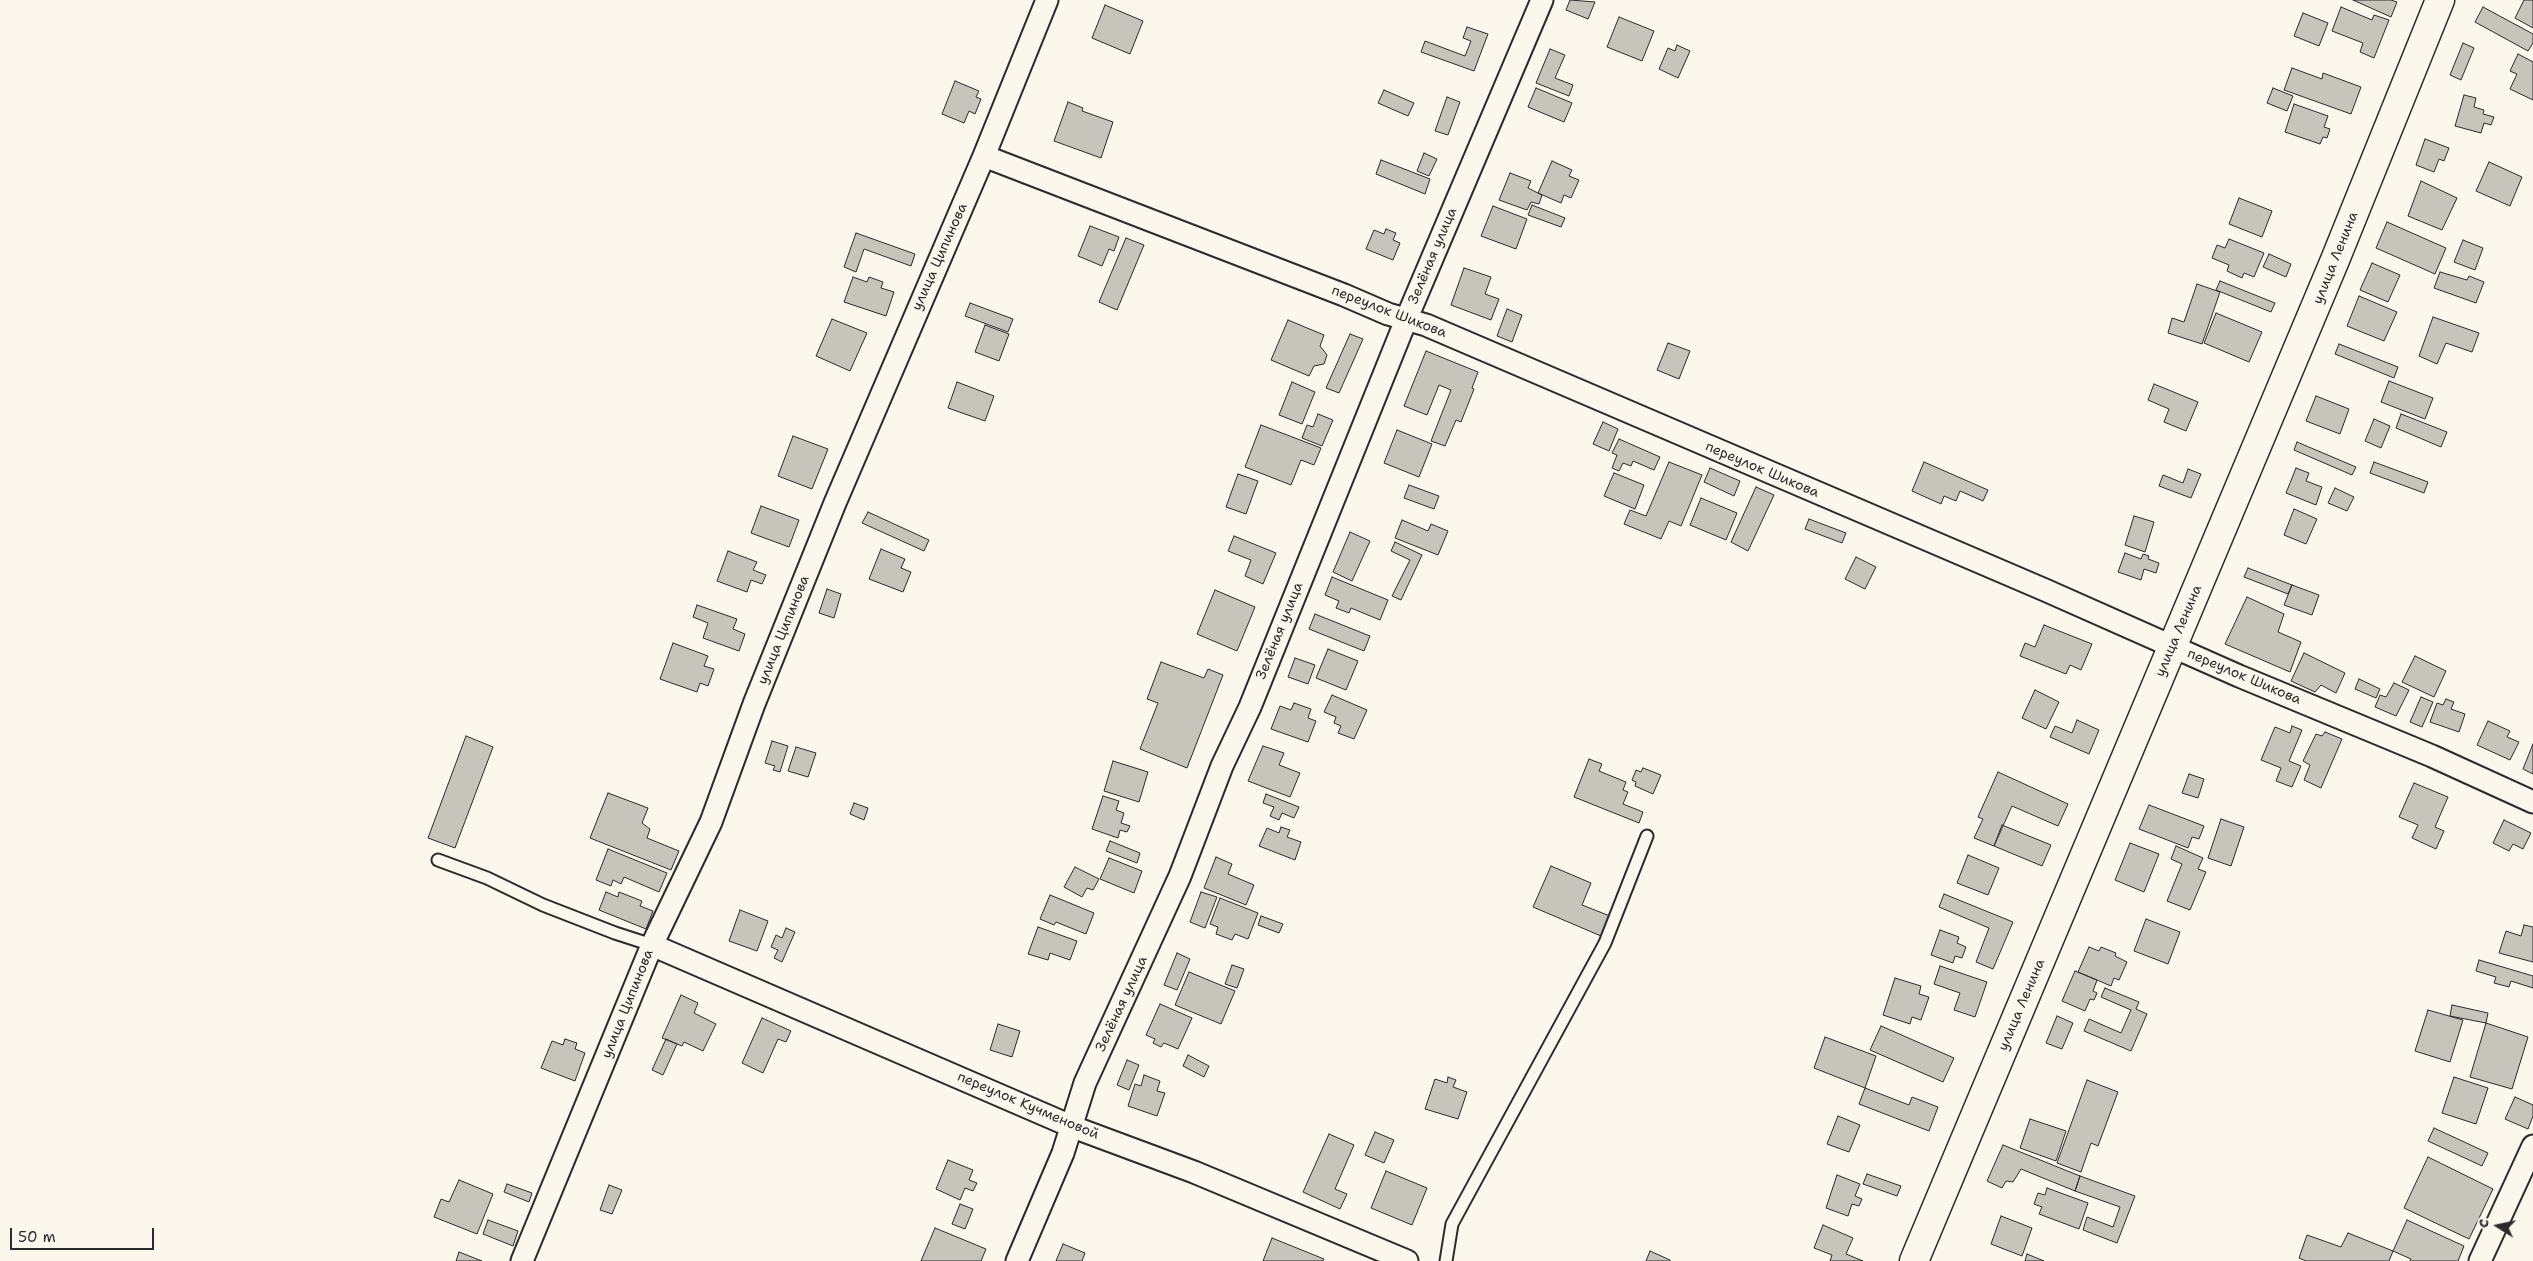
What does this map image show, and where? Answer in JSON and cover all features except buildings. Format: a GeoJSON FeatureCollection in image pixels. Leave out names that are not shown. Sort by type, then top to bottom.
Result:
{"type":"FeatureCollection","features":[{"type":"Feature","properties":{"kind":"street","name":"улица Ципинова"},"geometry":{"type":"LineString","coordinates":[[522,1261],[652,945],[711,822],[754,704],[831,512],[984,156],[1047,0]]}},
{"type":"Feature","properties":{"kind":"street","name":"Зелёная улица"},"geometry":{"type":"LineString","coordinates":[[1017,1261],[1073,1127],[1085,1083],[1180,876],[1222,766],[1250,707],[1406,320],[1542,0]]}},
{"type":"Feature","properties":{"kind":"street","name":"улица Ленина"},"geometry":{"type":"LineString","coordinates":[[1914,1261],[2336,260],[2440,0]]}},
{"type":"Feature","properties":{"kind":"street","name":"переулок Шикова"},"geometry":{"type":"LineString","coordinates":[[984,156],[1406,320],[1442,332],[2045,590],[2173,647],[2432,756],[2533,802]]}},
{"type":"Feature","properties":{"kind":"street","name":"переулок Кучменовой"},"geometry":{"type":"LineString","coordinates":[[652,945],[1073,1127],[1194,1172],[1407,1261]]}},
{"type":"Feature","properties":{"kind":"street"},"geometry":{"type":"LineString","coordinates":[[2480,1261],[2533,1146]]}},
{"type":"Feature","properties":{"kind":"lane"},"geometry":{"type":"LineString","coordinates":[[1446,1261],[1452,1224],[1605,943],[1647,836]]}},
{"type":"Feature","properties":{"kind":"lane"},"geometry":{"type":"LineString","coordinates":[[438,860],[487,878],[543,905],[652,945]]}}]}
